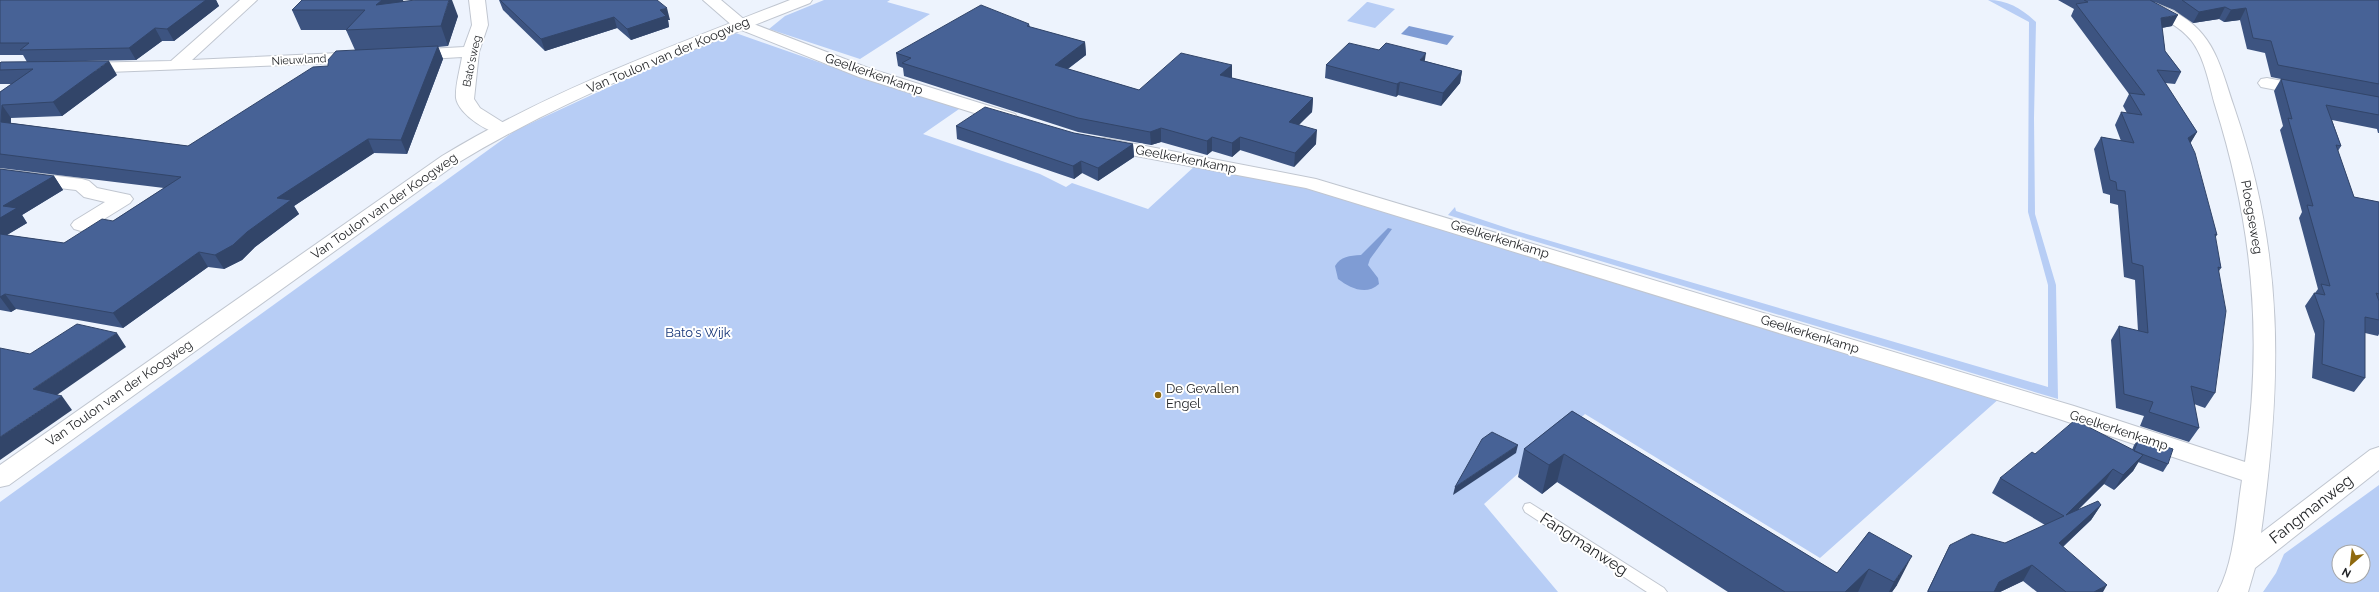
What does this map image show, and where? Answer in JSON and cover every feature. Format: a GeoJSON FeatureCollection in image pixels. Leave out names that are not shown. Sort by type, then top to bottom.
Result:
{"type":"FeatureCollection","features":[{"type":"Feature","properties":{"kind":"street"},"geometry":{"type":"LineString","coordinates":[[175,66],[249,0]]}},
{"type":"Feature","properties":{"kind":"street","name":"Bato'sweg"},"geometry":{"type":"LineString","coordinates":[[477,0],[480,26],[471,52],[464,99],[473,112],[500,129]]}},
{"type":"Feature","properties":{"kind":"street","name":"Geelkerkenkamp"},"geometry":{"type":"LineString","coordinates":[[711,0],[740,24],[865,73],[1023,123]]}},
{"type":"Feature","properties":{"kind":"street","name":"Van Toulon van der Koogweg"},"geometry":{"type":"LineString","coordinates":[[0,478],[354,226],[449,160],[500,129],[634,67],[804,0]]}},
{"type":"Feature","properties":{"kind":"street","name":"Ploegseweg"},"geometry":{"type":"LineString","coordinates":[[2138,0],[2183,25],[2197,37],[2206,52],[2238,144],[2253,209],[2265,308],[2264,391],[2255,474]]}},
{"type":"Feature","properties":{"kind":"street","name":"Nieuwland"},"geometry":{"type":"LineString","coordinates":[[64,68],[175,66],[471,52]]}},
{"type":"Feature","properties":{"kind":"street"},"geometry":{"type":"LineString","coordinates":[[2267,83],[2327,94]]}},
{"type":"Feature","properties":{"kind":"street","name":"Geelkerkenkamp"},"geometry":{"type":"LineString","coordinates":[[1090,141],[1309,183],[2058,410],[2255,474]]}},
{"type":"Feature","properties":{"kind":"street"},"geometry":{"type":"LineString","coordinates":[[0,175],[82,185],[92,193],[123,199],[81,225]]}},
{"type":"Feature","properties":{"kind":"street","name":"Fangmanweg"},"geometry":{"type":"LineString","coordinates":[[2243,562],[2379,456]]}},
{"type":"Feature","properties":{"kind":"street","name":"Fangmanweg"},"geometry":{"type":"LineString","coordinates":[[2232,592],[2236,587],[2243,562],[2255,474]]}},
{"type":"Feature","properties":{"kind":"lane","name":"Fangmanweg"},"geometry":{"type":"LineString","coordinates":[[1530,508],[1659,592]]}},
{"type":"Feature","properties":{"kind":"green space"},"geometry":{"type":"Polygon","coordinates":[[[824,0],[890,0],[887,2],[930,14],[860,59],[769,29],[785,16],[824,0]]]}},
{"type":"Feature","properties":{"kind":"green space"},"geometry":{"type":"Polygon","coordinates":[[[1988,0],[1995,0],[2014,6],[2036,22],[2034,118],[2035,214],[2056,285],[2058,399],[1448,215],[1455,207],[1456,211],[1513,230],[2048,387],[2048,285],[2028,212],[2029,22],[1988,0]]]}},
{"type":"Feature","properties":{"kind":"green space"},"geometry":{"type":"Polygon","coordinates":[[[1367,2],[1395,9],[1375,28],[1347,21],[1367,2]]]}},
{"type":"Feature","properties":{"kind":"green space","name":"Bato's Wijk"},"geometry":{"type":"Polygon","coordinates":[[[730,31],[890,87],[962,107],[923,134],[1040,174],[1066,187],[1072,183],[1148,209],[1196,165],[1291,181],[2001,397],[1820,558],[1585,414],[1484,504],[1558,592],[0,592],[0,502],[516,130],[730,31]]]}},
{"type":"Feature","properties":{"kind":"green space"},"geometry":{"type":"Polygon","coordinates":[[[2379,485],[2379,592],[2263,592],[2276,573],[2284,554],[2379,485]]]}},
{"type":"Feature","properties":{"kind":"shaded area"},"geometry":{"type":"Polygon","coordinates":[[[1409,26],[1454,36],[1447,45],[1401,34],[1409,26]]]}},
{"type":"Feature","properties":{"kind":"shaded area"},"geometry":{"type":"Polygon","coordinates":[[[1388,228],[1392,229],[1370,259],[1368,265],[1378,278],[1379,284],[1369,290],[1363,290],[1353,288],[1338,279],[1335,266],[1337,263],[1346,257],[1361,255],[1388,228]]]}},
{"type":"Feature","properties":{"kind":"building"},"geometry":{"type":"Polygon","coordinates":[[[0,0],[206,0],[167,29],[155,28],[129,48],[20,50],[29,43],[0,43],[0,0]]]}},
{"type":"Feature","properties":{"kind":"building"},"geometry":{"type":"Polygon","coordinates":[[[302,0],[382,0],[376,5],[415,0],[449,0],[441,26],[346,30],[365,10],[292,10],[302,0]]]}},
{"type":"Feature","properties":{"kind":"building"},"geometry":{"type":"Polygon","coordinates":[[[500,0],[657,0],[667,8],[660,10],[666,16],[627,29],[614,17],[541,39],[500,0]]]}},
{"type":"Feature","properties":{"kind":"building"},"geometry":{"type":"Polygon","coordinates":[[[2084,0],[2150,0],[2178,15],[2161,18],[2165,51],[2181,72],[2157,70],[2197,132],[2188,138],[2195,153],[2217,235],[2215,234],[2221,268],[2218,267],[2226,311],[2215,393],[2191,386],[2199,428],[2149,412],[2153,402],[2124,394],[2119,326],[2148,333],[2143,266],[2132,263],[2125,191],[2117,190],[2116,182],[2110,180],[2101,137],[2134,143],[2121,112],[2142,115],[2129,93],[2145,95],[2076,4],[2088,2],[2084,0]]]}},
{"type":"Feature","properties":{"kind":"building"},"geometry":{"type":"Polygon","coordinates":[[[2182,0],[2379,0],[2379,84],[2278,65],[2271,41],[2253,38],[2246,8],[2231,10],[2225,7],[2199,12],[2182,0]]]}},
{"type":"Feature","properties":{"kind":"building"},"geometry":{"type":"Polygon","coordinates":[[[981,5],[1029,24],[1027,26],[1085,42],[1055,65],[1139,90],[1181,53],[1232,65],[1220,75],[1313,98],[1289,122],[1317,130],[1295,153],[1240,137],[1232,143],[1212,137],[1207,141],[1161,128],[1150,132],[1078,118],[902,63],[911,58],[896,53],[981,5]]]}},
{"type":"Feature","properties":{"kind":"building"},"geometry":{"type":"Polygon","coordinates":[[[1349,43],[1379,50],[1386,43],[1426,53],[1420,60],[1462,71],[1443,93],[1400,82],[1397,84],[1326,65],[1349,43]]]}},
{"type":"Feature","properties":{"kind":"building"},"geometry":{"type":"Polygon","coordinates":[[[438,46],[401,140],[368,139],[277,198],[291,200],[247,232],[233,245],[215,255],[199,252],[113,313],[5,294],[0,297],[0,234],[64,243],[102,219],[113,221],[181,177],[0,154],[0,92],[33,69],[0,70],[1,62],[109,61],[53,102],[2,105],[1,122],[188,146],[313,67],[328,66],[328,60],[336,51],[438,46]]]}},
{"type":"Feature","properties":{"kind":"building"},"geometry":{"type":"Polygon","coordinates":[[[2281,79],[2379,97],[2379,115],[2326,105],[2341,146],[2336,145],[2354,197],[2379,202],[2379,294],[2376,293],[2379,301],[2379,320],[2365,317],[2365,378],[2322,364],[2324,321],[2314,293],[2325,295],[2321,284],[2330,286],[2307,205],[2313,206],[2288,118],[2292,119],[2281,79]]]}},
{"type":"Feature","properties":{"kind":"building"},"geometry":{"type":"Polygon","coordinates":[[[985,107],[1074,133],[1133,144],[1098,168],[1081,161],[1073,166],[956,126],[985,107]]]}},
{"type":"Feature","properties":{"kind":"building"},"geometry":{"type":"Polygon","coordinates":[[[0,169],[54,176],[3,206],[17,208],[0,218],[0,169]]]}},
{"type":"Feature","properties":{"kind":"building"},"geometry":{"type":"Polygon","coordinates":[[[77,324],[117,333],[33,389],[62,396],[0,437],[0,348],[30,354],[77,324]]]}},
{"type":"Feature","properties":{"kind":"building"},"geometry":{"type":"Polygon","coordinates":[[[1572,411],[1837,573],[1869,532],[1912,556],[1894,582],[1869,569],[1845,592],[1785,592],[1564,454],[1549,465],[1524,449],[1572,411]]]}},
{"type":"Feature","properties":{"kind":"building"},"geometry":{"type":"Polygon","coordinates":[[[2075,420],[2143,455],[2123,475],[2113,469],[2066,515],[2098,501],[2101,505],[2059,543],[2107,585],[2094,592],[2066,592],[2032,565],[1999,582],[1994,592],[1929,592],[1928,591],[1950,545],[1972,534],[2005,543],[2064,516],[2000,478],[2032,452],[2035,454],[2075,420]]]}},
{"type":"Feature","properties":{"kind":"building"},"geometry":{"type":"Polygon","coordinates":[[[1492,432],[1518,445],[1455,487],[1482,439],[1492,432]]]}},
{"type":"Feature","properties":{"kind":"building"},"geometry":{"type":"Polygon","coordinates":[[[2139,438],[2173,449],[2168,464],[2134,451],[2139,438]]]}},
{"type":"Feature","properties":{"kind":"place","name":"De Gevallen Engel"},"geometry":{"type":"Point","coordinates":[1158,395]}}]}
